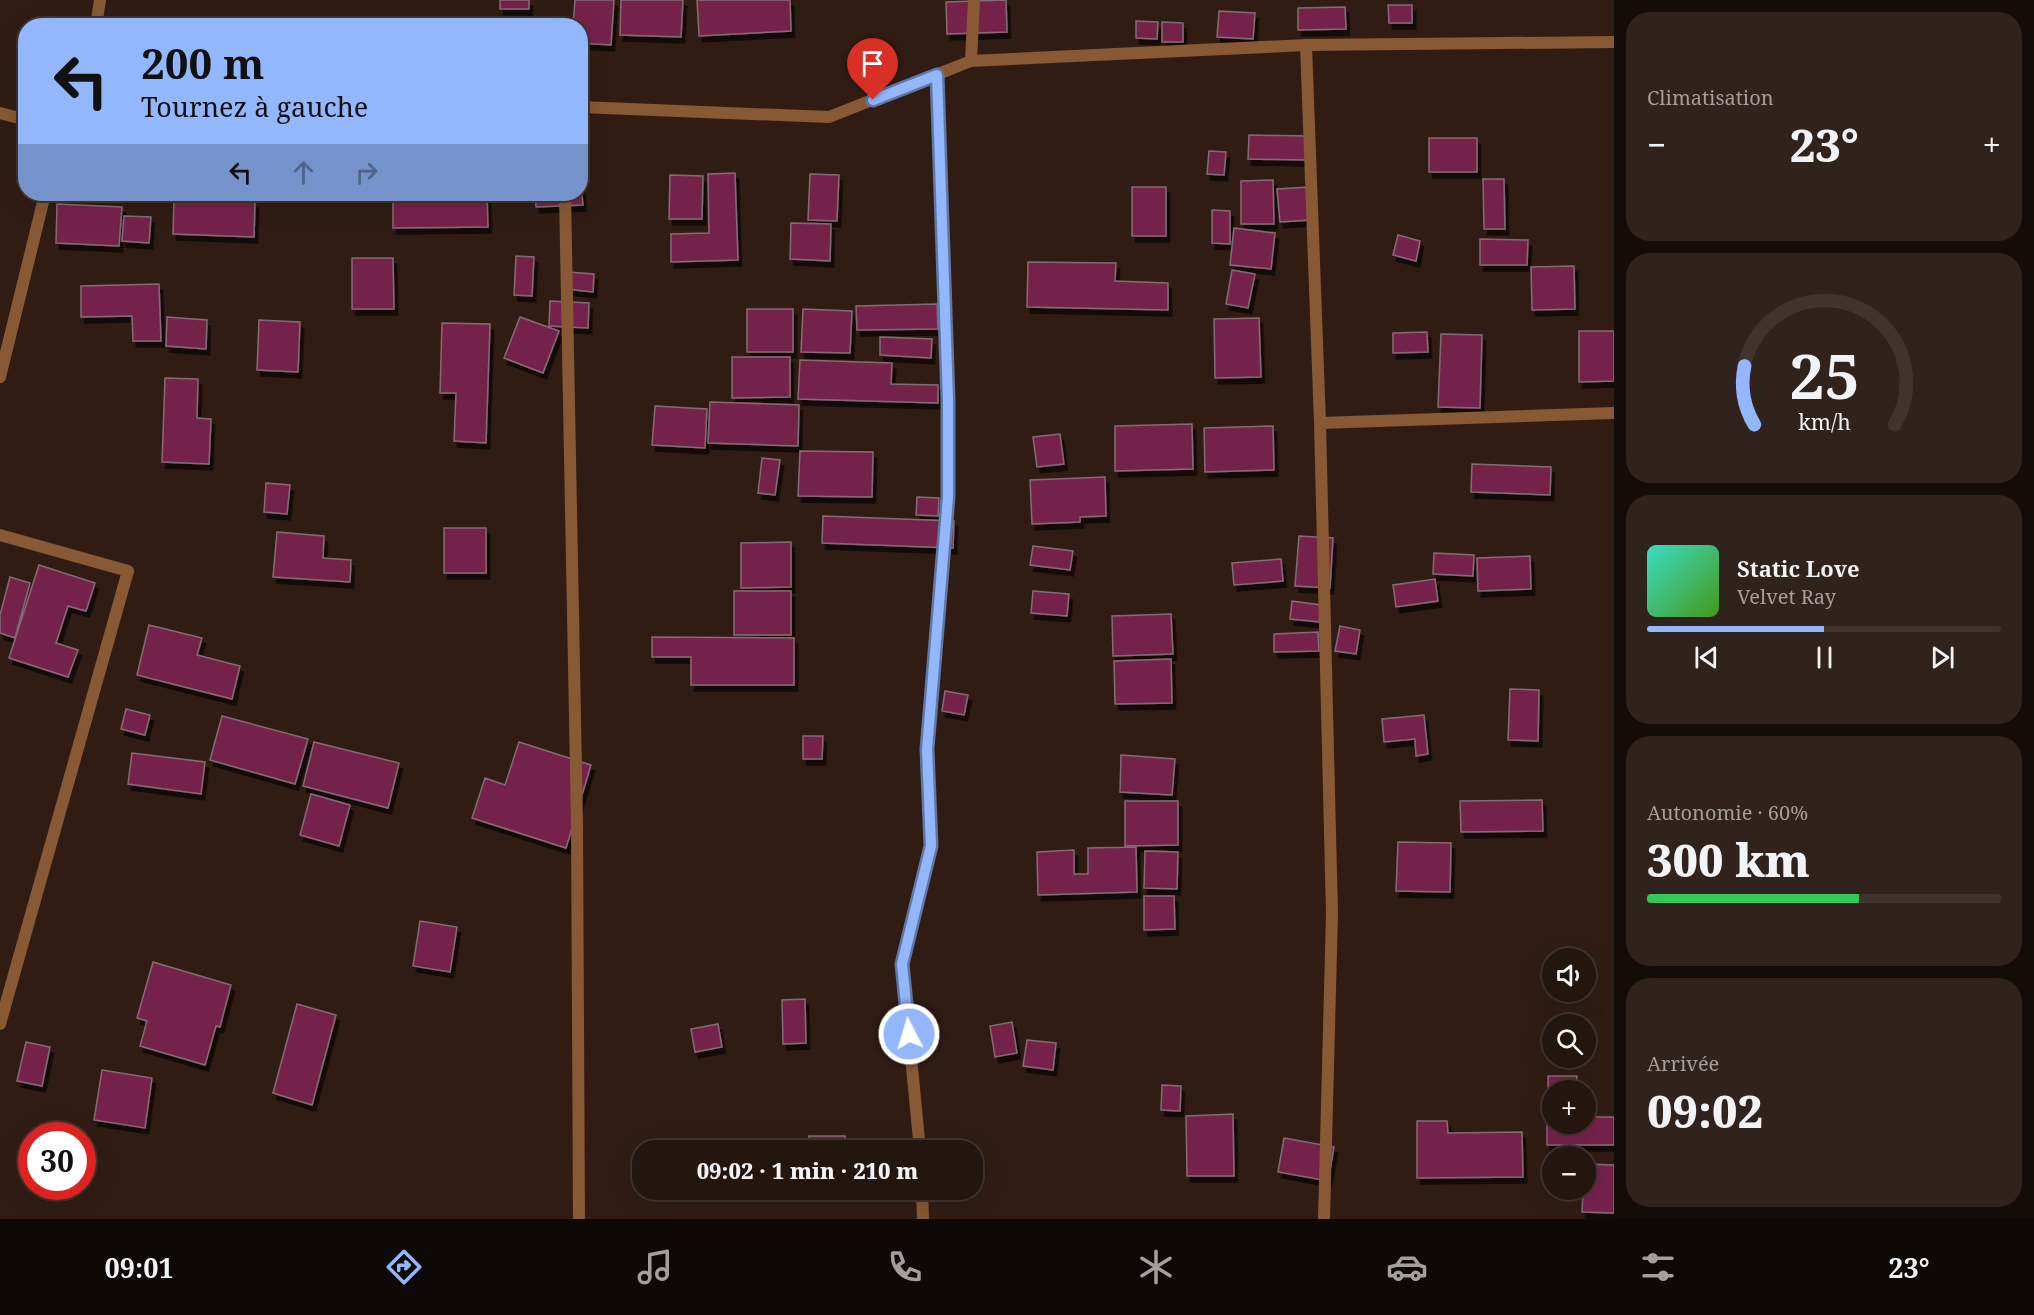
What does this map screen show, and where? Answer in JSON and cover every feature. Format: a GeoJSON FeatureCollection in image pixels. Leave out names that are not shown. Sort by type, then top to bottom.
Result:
{"type":"FeatureCollection","features":[{"type":"Feature","properties":{"kind":"street"},"geometry":{"type":"LineString","coordinates":[[97,18],[100,0]]}},
{"type":"Feature","properties":{"kind":"street"},"geometry":{"type":"LineString","coordinates":[[971,61],[974,0]]}},
{"type":"Feature","properties":{"kind":"street"},"geometry":{"type":"LineString","coordinates":[[588,107],[830,117],[971,61],[1306,45],[1614,42]]}},
{"type":"Feature","properties":{"kind":"street"},"geometry":{"type":"LineString","coordinates":[[1306,45],[1320,423],[1332,914],[1324,1219]]}},
{"type":"Feature","properties":{"kind":"street"},"geometry":{"type":"LineString","coordinates":[[919,1140],[902,964],[931,846],[927,749],[948,497],[948,400],[937,75]]}},
{"type":"Feature","properties":{"kind":"street"},"geometry":{"type":"LineString","coordinates":[[0,113],[18,118]]}},
{"type":"Feature","properties":{"kind":"street"},"geometry":{"type":"LineString","coordinates":[[0,377],[43,201]]}},
{"type":"Feature","properties":{"kind":"street"},"geometry":{"type":"LineString","coordinates":[[565,201],[577,823],[579,1219]]}},
{"type":"Feature","properties":{"kind":"street"},"geometry":{"type":"LineString","coordinates":[[1320,423],[1614,413]]}},
{"type":"Feature","properties":{"kind":"street"},"geometry":{"type":"LineString","coordinates":[[0,535],[128,571],[0,1024]]}},
{"type":"Feature","properties":{"kind":"street"},"geometry":{"type":"LineString","coordinates":[[922,1200],[923,1219]]}},
{"type":"Feature","properties":{"kind":"building"},"geometry":{"type":"Polygon","coordinates":[[[500,0],[529,0],[529,9],[500,9],[500,0]]]}},
{"type":"Feature","properties":{"kind":"building"},"geometry":{"type":"Polygon","coordinates":[[[575,0],[614,0],[611,45],[588,44],[588,18],[574,18],[575,0]]]}},
{"type":"Feature","properties":{"kind":"building"},"geometry":{"type":"Polygon","coordinates":[[[621,0],[683,0],[681,37],[620,35],[621,0]]]}},
{"type":"Feature","properties":{"kind":"building"},"geometry":{"type":"Polygon","coordinates":[[[697,0],[790,0],[791,31],[699,36],[697,0]]]}},
{"type":"Feature","properties":{"kind":"building"},"geometry":{"type":"Polygon","coordinates":[[[1006,0],[1007,32],[947,34],[946,2],[1006,0]]]}},
{"type":"Feature","properties":{"kind":"building"},"geometry":{"type":"Polygon","coordinates":[[[1388,5],[1412,5],[1412,23],[1389,23],[1388,5]]]}},
{"type":"Feature","properties":{"kind":"building"},"geometry":{"type":"Polygon","coordinates":[[[1345,7],[1346,29],[1298,30],[1298,8],[1345,7]]]}},
{"type":"Feature","properties":{"kind":"building"},"geometry":{"type":"Polygon","coordinates":[[[1219,11],[1255,13],[1253,39],[1217,37],[1219,11]]]}},
{"type":"Feature","properties":{"kind":"building"},"geometry":{"type":"Polygon","coordinates":[[[1136,21],[1158,22],[1157,39],[1136,38],[1136,21]]]}},
{"type":"Feature","properties":{"kind":"building"},"geometry":{"type":"Polygon","coordinates":[[[1162,22],[1183,23],[1183,42],[1162,42],[1162,22]]]}},
{"type":"Feature","properties":{"kind":"building"},"geometry":{"type":"Polygon","coordinates":[[[1249,135],[1307,136],[1306,160],[1248,159],[1249,135]]]}},
{"type":"Feature","properties":{"kind":"building"},"geometry":{"type":"Polygon","coordinates":[[[1429,138],[1477,138],[1477,172],[1429,172],[1429,138]]]}},
{"type":"Feature","properties":{"kind":"building"},"geometry":{"type":"Polygon","coordinates":[[[1209,151],[1226,152],[1224,175],[1207,174],[1209,151]]]}},
{"type":"Feature","properties":{"kind":"building"},"geometry":{"type":"Polygon","coordinates":[[[735,173],[738,260],[671,262],[671,234],[709,233],[708,174],[735,173]]]}},
{"type":"Feature","properties":{"kind":"building"},"geometry":{"type":"Polygon","coordinates":[[[810,174],[839,175],[837,221],[808,220],[810,174]]]}},
{"type":"Feature","properties":{"kind":"building"},"geometry":{"type":"Polygon","coordinates":[[[670,175],[703,176],[702,219],[669,219],[670,175]]]}},
{"type":"Feature","properties":{"kind":"building"},"geometry":{"type":"Polygon","coordinates":[[[1483,179],[1504,179],[1505,229],[1484,229],[1483,179]]]}},
{"type":"Feature","properties":{"kind":"building"},"geometry":{"type":"Polygon","coordinates":[[[1273,180],[1274,224],[1241,224],[1241,181],[1273,180]]]}},
{"type":"Feature","properties":{"kind":"building"},"geometry":{"type":"Polygon","coordinates":[[[1132,187],[1166,187],[1166,236],[1132,236],[1132,187]]]}},
{"type":"Feature","properties":{"kind":"building"},"geometry":{"type":"Polygon","coordinates":[[[1308,187],[1310,220],[1280,222],[1277,189],[1308,187]]]}},
{"type":"Feature","properties":{"kind":"building"},"geometry":{"type":"Polygon","coordinates":[[[174,201],[255,202],[254,237],[173,234],[174,201]]]}},
{"type":"Feature","properties":{"kind":"building"},"geometry":{"type":"Polygon","coordinates":[[[393,201],[487,201],[488,227],[393,228],[393,201]]]}},
{"type":"Feature","properties":{"kind":"building"},"geometry":{"type":"Polygon","coordinates":[[[536,201],[583,201],[583,205],[536,207],[536,201]]]}},
{"type":"Feature","properties":{"kind":"building"},"geometry":{"type":"Polygon","coordinates":[[[57,204],[122,207],[119,246],[56,243],[57,204]]]}},
{"type":"Feature","properties":{"kind":"building"},"geometry":{"type":"Polygon","coordinates":[[[1212,210],[1230,211],[1230,244],[1212,243],[1212,210]]]}},
{"type":"Feature","properties":{"kind":"building"},"geometry":{"type":"Polygon","coordinates":[[[124,216],[151,217],[149,243],[122,241],[124,216]]]}},
{"type":"Feature","properties":{"kind":"building"},"geometry":{"type":"Polygon","coordinates":[[[791,223],[831,224],[830,261],[790,259],[791,223]]]}},
{"type":"Feature","properties":{"kind":"building"},"geometry":{"type":"Polygon","coordinates":[[[1234,228],[1275,233],[1271,269],[1230,265],[1234,228]]]}},
{"type":"Feature","properties":{"kind":"building"},"geometry":{"type":"Polygon","coordinates":[[[1398,235],[1420,241],[1416,261],[1393,255],[1398,235]]]}},
{"type":"Feature","properties":{"kind":"building"},"geometry":{"type":"Polygon","coordinates":[[[1480,239],[1528,240],[1527,265],[1480,265],[1480,239]]]}},
{"type":"Feature","properties":{"kind":"building"},"geometry":{"type":"Polygon","coordinates":[[[516,256],[534,257],[532,296],[514,295],[516,256]]]}},
{"type":"Feature","properties":{"kind":"building"},"geometry":{"type":"Polygon","coordinates":[[[352,258],[393,258],[394,309],[352,309],[352,258]]]}},
{"type":"Feature","properties":{"kind":"building"},"geometry":{"type":"Polygon","coordinates":[[[1028,262],[1116,263],[1115,281],[1168,283],[1168,310],[1027,307],[1028,262]]]}},
{"type":"Feature","properties":{"kind":"building"},"geometry":{"type":"Polygon","coordinates":[[[1574,266],[1575,309],[1532,310],[1531,267],[1574,266]]]}},
{"type":"Feature","properties":{"kind":"building"},"geometry":{"type":"Polygon","coordinates":[[[1232,270],[1255,274],[1248,308],[1226,304],[1232,270]]]}},
{"type":"Feature","properties":{"kind":"building"},"geometry":{"type":"Polygon","coordinates":[[[568,272],[594,274],[593,292],[566,289],[568,272]]]}},
{"type":"Feature","properties":{"kind":"building"},"geometry":{"type":"Polygon","coordinates":[[[159,284],[161,341],[133,341],[132,316],[81,317],[81,286],[159,284]]]}},
{"type":"Feature","properties":{"kind":"building"},"geometry":{"type":"Polygon","coordinates":[[[550,301],[589,303],[588,328],[549,326],[550,301]]]}},
{"type":"Feature","properties":{"kind":"building"},"geometry":{"type":"Polygon","coordinates":[[[937,304],[938,329],[857,330],[856,306],[937,304]]]}},
{"type":"Feature","properties":{"kind":"building"},"geometry":{"type":"Polygon","coordinates":[[[747,309],[793,309],[793,352],[747,352],[747,309]]]}},
{"type":"Feature","properties":{"kind":"building"},"geometry":{"type":"Polygon","coordinates":[[[803,309],[852,311],[850,353],[801,352],[803,309]]]}},
{"type":"Feature","properties":{"kind":"building"},"geometry":{"type":"Polygon","coordinates":[[[167,317],[207,320],[206,349],[166,346],[167,317]]]}},
{"type":"Feature","properties":{"kind":"building"},"geometry":{"type":"Polygon","coordinates":[[[520,317],[559,331],[543,373],[504,358],[520,317]]]}},
{"type":"Feature","properties":{"kind":"building"},"geometry":{"type":"Polygon","coordinates":[[[1259,318],[1261,377],[1215,378],[1214,319],[1259,318]]]}},
{"type":"Feature","properties":{"kind":"building"},"geometry":{"type":"Polygon","coordinates":[[[259,320],[300,322],[298,372],[257,370],[259,320]]]}},
{"type":"Feature","properties":{"kind":"building"},"geometry":{"type":"Polygon","coordinates":[[[442,323],[490,324],[486,443],[454,441],[456,393],[440,393],[442,323]]]}},
{"type":"Feature","properties":{"kind":"building"},"geometry":{"type":"Polygon","coordinates":[[[1579,331],[1614,331],[1614,381],[1579,382],[1579,331]]]}},
{"type":"Feature","properties":{"kind":"building"},"geometry":{"type":"Polygon","coordinates":[[[1427,332],[1428,352],[1393,353],[1393,333],[1427,332]]]}},
{"type":"Feature","properties":{"kind":"building"},"geometry":{"type":"Polygon","coordinates":[[[1441,334],[1482,335],[1480,408],[1438,407],[1441,334]]]}},
{"type":"Feature","properties":{"kind":"building"},"geometry":{"type":"Polygon","coordinates":[[[880,337],[932,339],[931,358],[880,355],[880,337]]]}},
{"type":"Feature","properties":{"kind":"building"},"geometry":{"type":"Polygon","coordinates":[[[732,357],[790,357],[790,397],[732,398],[732,357]]]}},
{"type":"Feature","properties":{"kind":"building"},"geometry":{"type":"Polygon","coordinates":[[[800,360],[892,363],[891,384],[938,385],[938,403],[798,399],[800,360]]]}},
{"type":"Feature","properties":{"kind":"building"},"geometry":{"type":"Polygon","coordinates":[[[165,378],[198,379],[197,418],[211,419],[209,464],[162,462],[165,378]]]}},
{"type":"Feature","properties":{"kind":"building"},"geometry":{"type":"Polygon","coordinates":[[[710,402],[799,405],[798,446],[708,443],[710,402]]]}},
{"type":"Feature","properties":{"kind":"building"},"geometry":{"type":"Polygon","coordinates":[[[655,406],[707,409],[705,448],[652,445],[655,406]]]}},
{"type":"Feature","properties":{"kind":"building"},"geometry":{"type":"Polygon","coordinates":[[[1192,424],[1193,469],[1115,471],[1115,426],[1192,424]]]}},
{"type":"Feature","properties":{"kind":"building"},"geometry":{"type":"Polygon","coordinates":[[[1273,426],[1274,470],[1205,472],[1204,428],[1273,426]]]}},
{"type":"Feature","properties":{"kind":"building"},"geometry":{"type":"Polygon","coordinates":[[[1060,434],[1064,464],[1037,467],[1033,437],[1060,434]]]}},
{"type":"Feature","properties":{"kind":"building"},"geometry":{"type":"Polygon","coordinates":[[[800,451],[873,452],[872,497],[798,496],[800,451]]]}},
{"type":"Feature","properties":{"kind":"building"},"geometry":{"type":"Polygon","coordinates":[[[762,458],[780,460],[775,495],[758,493],[762,458]]]}},
{"type":"Feature","properties":{"kind":"building"},"geometry":{"type":"Polygon","coordinates":[[[1472,464],[1551,467],[1550,495],[1471,492],[1472,464]]]}},
{"type":"Feature","properties":{"kind":"building"},"geometry":{"type":"Polygon","coordinates":[[[1105,477],[1106,516],[1080,517],[1080,522],[1032,524],[1030,480],[1105,477]]]}},
{"type":"Feature","properties":{"kind":"building"},"geometry":{"type":"Polygon","coordinates":[[[266,483],[290,485],[287,514],[264,512],[266,483]]]}},
{"type":"Feature","properties":{"kind":"building"},"geometry":{"type":"Polygon","coordinates":[[[917,497],[939,498],[938,516],[916,515],[917,497]]]}},
{"type":"Feature","properties":{"kind":"building"},"geometry":{"type":"Polygon","coordinates":[[[823,516],[954,521],[953,548],[822,543],[823,516]]]}},
{"type":"Feature","properties":{"kind":"building"},"geometry":{"type":"Polygon","coordinates":[[[444,528],[486,528],[486,573],[444,573],[444,528]]]}},
{"type":"Feature","properties":{"kind":"building"},"geometry":{"type":"Polygon","coordinates":[[[277,532],[324,536],[323,558],[351,560],[350,582],[273,577],[277,532]]]}},
{"type":"Feature","properties":{"kind":"building"},"geometry":{"type":"Polygon","coordinates":[[[1299,536],[1333,538],[1330,588],[1295,586],[1299,536]]]}},
{"type":"Feature","properties":{"kind":"building"},"geometry":{"type":"Polygon","coordinates":[[[791,542],[791,587],[741,588],[741,543],[791,542]]]}},
{"type":"Feature","properties":{"kind":"building"},"geometry":{"type":"Polygon","coordinates":[[[1033,546],[1073,551],[1070,570],[1030,565],[1033,546]]]}},
{"type":"Feature","properties":{"kind":"building"},"geometry":{"type":"Polygon","coordinates":[[[1434,553],[1474,555],[1473,576],[1433,574],[1434,553]]]}},
{"type":"Feature","properties":{"kind":"building"},"geometry":{"type":"Polygon","coordinates":[[[1530,556],[1531,589],[1478,591],[1477,558],[1530,556]]]}},
{"type":"Feature","properties":{"kind":"building"},"geometry":{"type":"Polygon","coordinates":[[[1281,559],[1283,581],[1234,585],[1232,563],[1281,559]]]}},
{"type":"Feature","properties":{"kind":"building"},"geometry":{"type":"Polygon","coordinates":[[[39,565],[95,583],[86,611],[68,606],[56,643],[78,650],[68,677],[9,658],[39,565]]]}},
{"type":"Feature","properties":{"kind":"building"},"geometry":{"type":"Polygon","coordinates":[[[10,577],[30,583],[15,638],[0,633],[0,615],[10,577]]]}},
{"type":"Feature","properties":{"kind":"building"},"geometry":{"type":"Polygon","coordinates":[[[1435,579],[1438,601],[1396,607],[1393,585],[1435,579]]]}},
{"type":"Feature","properties":{"kind":"building"},"geometry":{"type":"Polygon","coordinates":[[[734,591],[791,591],[791,635],[734,635],[734,591]]]}},
{"type":"Feature","properties":{"kind":"building"},"geometry":{"type":"Polygon","coordinates":[[[1033,591],[1069,594],[1067,616],[1031,613],[1033,591]]]}},
{"type":"Feature","properties":{"kind":"building"},"geometry":{"type":"Polygon","coordinates":[[[1292,601],[1321,605],[1319,622],[1290,619],[1292,601]]]}},
{"type":"Feature","properties":{"kind":"building"},"geometry":{"type":"Polygon","coordinates":[[[1171,614],[1173,654],[1113,656],[1112,616],[1171,614]]]}},
{"type":"Feature","properties":{"kind":"building"},"geometry":{"type":"Polygon","coordinates":[[[149,625],[202,638],[197,655],[240,666],[232,699],[137,675],[149,625]]]}},
{"type":"Feature","properties":{"kind":"building"},"geometry":{"type":"Polygon","coordinates":[[[1340,626],[1360,630],[1356,654],[1335,651],[1340,626]]]}},
{"type":"Feature","properties":{"kind":"building"},"geometry":{"type":"Polygon","coordinates":[[[1318,632],[1319,651],[1274,652],[1274,634],[1318,632]]]}},
{"type":"Feature","properties":{"kind":"building"},"geometry":{"type":"Polygon","coordinates":[[[652,637],[794,638],[794,685],[691,685],[691,657],[652,657],[652,637]]]}},
{"type":"Feature","properties":{"kind":"building"},"geometry":{"type":"Polygon","coordinates":[[[1171,659],[1172,703],[1115,704],[1114,661],[1171,659]]]}},
{"type":"Feature","properties":{"kind":"building"},"geometry":{"type":"Polygon","coordinates":[[[1510,689],[1539,690],[1538,741],[1508,740],[1510,689]]]}},
{"type":"Feature","properties":{"kind":"building"},"geometry":{"type":"Polygon","coordinates":[[[945,691],[968,695],[964,715],[942,711],[945,691]]]}},
{"type":"Feature","properties":{"kind":"building"},"geometry":{"type":"Polygon","coordinates":[[[126,709],[150,715],[145,735],[121,729],[126,709]]]}},
{"type":"Feature","properties":{"kind":"building"},"geometry":{"type":"Polygon","coordinates":[[[1424,715],[1428,754],[1416,756],[1415,739],[1384,742],[1382,719],[1424,715]]]}},
{"type":"Feature","properties":{"kind":"building"},"geometry":{"type":"Polygon","coordinates":[[[222,716],[308,739],[295,784],[210,760],[222,716]]]}},
{"type":"Feature","properties":{"kind":"building"},"geometry":{"type":"Polygon","coordinates":[[[803,736],[823,736],[822,759],[803,759],[803,736]]]}},
{"type":"Feature","properties":{"kind":"building"},"geometry":{"type":"Polygon","coordinates":[[[314,742],[399,763],[388,808],[303,786],[314,742]]]}},
{"type":"Feature","properties":{"kind":"building"},"geometry":{"type":"Polygon","coordinates":[[[519,742],[591,765],[566,848],[472,818],[485,778],[505,785],[519,742]]]}},
{"type":"Feature","properties":{"kind":"building"},"geometry":{"type":"Polygon","coordinates":[[[132,753],[205,762],[201,794],[128,784],[132,753]]]}},
{"type":"Feature","properties":{"kind":"building"},"geometry":{"type":"Polygon","coordinates":[[[1121,755],[1175,759],[1172,795],[1120,792],[1121,755]]]}},
{"type":"Feature","properties":{"kind":"building"},"geometry":{"type":"Polygon","coordinates":[[[311,794],[350,805],[339,846],[300,835],[311,794]]]}},
{"type":"Feature","properties":{"kind":"building"},"geometry":{"type":"Polygon","coordinates":[[[1542,800],[1543,831],[1461,832],[1460,801],[1542,800]]]}},
{"type":"Feature","properties":{"kind":"building"},"geometry":{"type":"Polygon","coordinates":[[[1125,801],[1178,801],[1178,845],[1125,846],[1125,801]]]}},
{"type":"Feature","properties":{"kind":"building"},"geometry":{"type":"Polygon","coordinates":[[[1398,842],[1451,843],[1450,892],[1396,891],[1398,842]]]}},
{"type":"Feature","properties":{"kind":"building"},"geometry":{"type":"Polygon","coordinates":[[[1136,847],[1137,892],[1038,895],[1037,852],[1074,850],[1074,874],[1088,874],[1088,848],[1136,847]]]}},
{"type":"Feature","properties":{"kind":"building"},"geometry":{"type":"Polygon","coordinates":[[[1145,851],[1178,852],[1177,889],[1144,888],[1145,851]]]}},
{"type":"Feature","properties":{"kind":"building"},"geometry":{"type":"Polygon","coordinates":[[[1144,896],[1174,896],[1175,929],[1144,930],[1144,896]]]}},
{"type":"Feature","properties":{"kind":"building"},"geometry":{"type":"Polygon","coordinates":[[[420,921],[457,927],[450,972],[413,966],[420,921]]]}},
{"type":"Feature","properties":{"kind":"building"},"geometry":{"type":"Polygon","coordinates":[[[153,962],[231,985],[220,1027],[216,1026],[205,1065],[140,1046],[147,1021],[137,1018],[153,962]]]}},
{"type":"Feature","properties":{"kind":"building"},"geometry":{"type":"Polygon","coordinates":[[[805,999],[806,1043],[783,1044],[782,1000],[805,999]]]}},
{"type":"Feature","properties":{"kind":"building"},"geometry":{"type":"Polygon","coordinates":[[[297,1004],[336,1015],[312,1105],[273,1093],[297,1004]]]}},
{"type":"Feature","properties":{"kind":"building"},"geometry":{"type":"Polygon","coordinates":[[[1012,1022],[1017,1053],[995,1057],[990,1026],[1012,1022]]]}},
{"type":"Feature","properties":{"kind":"building"},"geometry":{"type":"Polygon","coordinates":[[[718,1024],[722,1047],[695,1052],[691,1029],[718,1024]]]}},
{"type":"Feature","properties":{"kind":"building"},"geometry":{"type":"Polygon","coordinates":[[[1027,1040],[1056,1043],[1053,1070],[1023,1066],[1027,1040]]]}},
{"type":"Feature","properties":{"kind":"building"},"geometry":{"type":"Polygon","coordinates":[[[26,1042],[50,1047],[42,1086],[17,1081],[26,1042]]]}},
{"type":"Feature","properties":{"kind":"building"},"geometry":{"type":"Polygon","coordinates":[[[102,1070],[152,1078],[145,1128],[94,1120],[102,1070]]]}},
{"type":"Feature","properties":{"kind":"building"},"geometry":{"type":"Polygon","coordinates":[[[1548,1076],[1577,1076],[1577,1080],[1548,1080],[1548,1076]]]}},
{"type":"Feature","properties":{"kind":"building"},"geometry":{"type":"Polygon","coordinates":[[[1162,1085],[1181,1086],[1180,1111],[1161,1110],[1162,1085]]]}},
{"type":"Feature","properties":{"kind":"building"},"geometry":{"type":"Polygon","coordinates":[[[1233,1114],[1234,1176],[1187,1176],[1186,1116],[1233,1114]]]}},
{"type":"Feature","properties":{"kind":"building"},"geometry":{"type":"Polygon","coordinates":[[[1596,1117],[1614,1117],[1614,1145],[1547,1145],[1547,1134],[1596,1134],[1596,1117]]]}},
{"type":"Feature","properties":{"kind":"building"},"geometry":{"type":"Polygon","coordinates":[[[1417,1121],[1447,1121],[1448,1133],[1522,1132],[1523,1177],[1417,1178],[1417,1121]]]}},
{"type":"Feature","properties":{"kind":"building"},"geometry":{"type":"Polygon","coordinates":[[[809,1136],[845,1136],[845,1140],[809,1140],[809,1136]]]}},
{"type":"Feature","properties":{"kind":"building"},"geometry":{"type":"Polygon","coordinates":[[[1284,1138],[1334,1147],[1328,1181],[1278,1172],[1284,1138]]]}},
{"type":"Feature","properties":{"kind":"building"},"geometry":{"type":"Polygon","coordinates":[[[1596,1164],[1614,1165],[1614,1213],[1582,1212],[1583,1200],[1596,1200],[1596,1164]]]}},
{"type":"Feature","properties":{"kind":"route"},"geometry":{"type":"LineString","coordinates":[[873,100],[937,75],[948,400],[948,497],[927,749],[931,846],[902,964],[909,1034]]}}]}
